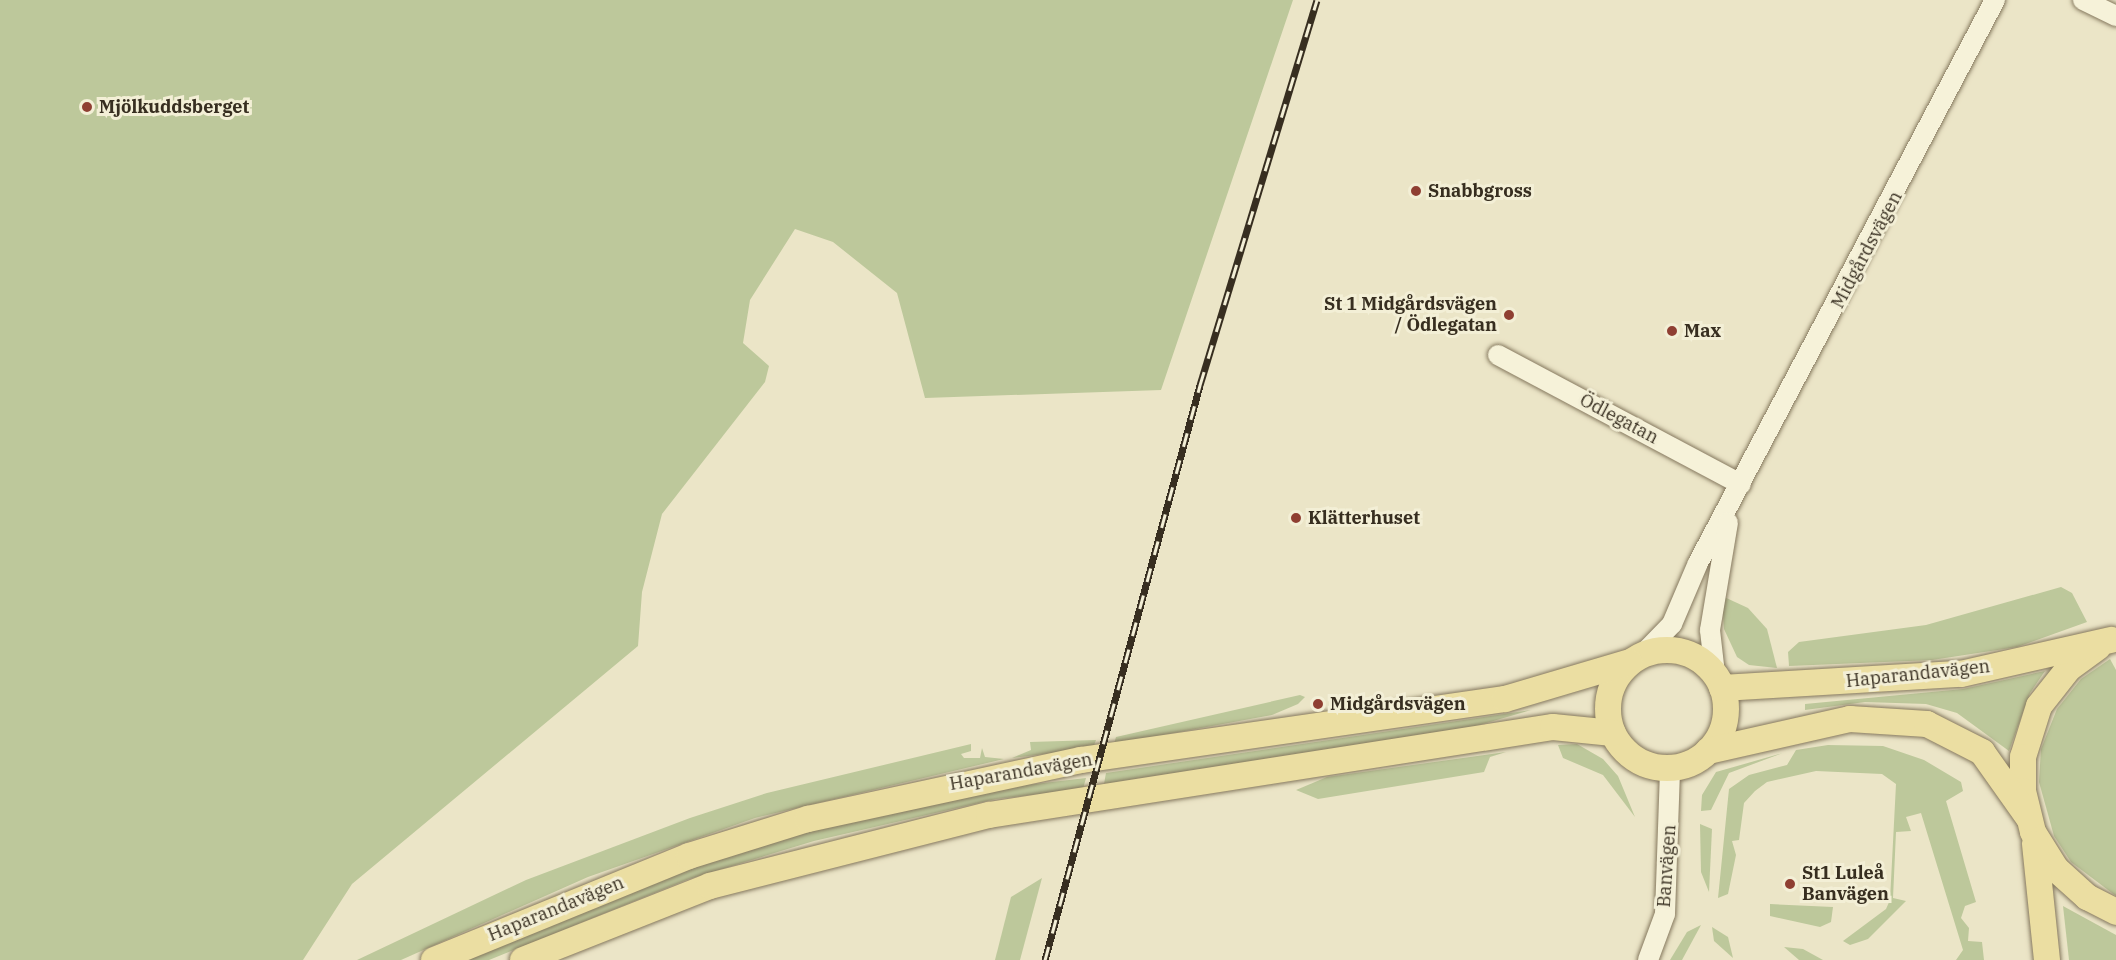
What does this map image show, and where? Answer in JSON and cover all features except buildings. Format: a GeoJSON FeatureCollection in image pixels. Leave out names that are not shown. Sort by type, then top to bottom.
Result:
{"type":"FeatureCollection","features":[{"type":"Feature","properties":{"kind":"main road"},"geometry":{"type":"LineString","coordinates":[[2047,960],[2023,757],[2039,706],[2068,668],[2114,639]]}},
{"type":"Feature","properties":{"kind":"main road","name":"Haparandavägen"},"geometry":{"type":"LineString","coordinates":[[1719,681],[1961,674],[2114,639]]}},
{"type":"Feature","properties":{"kind":"main road"},"geometry":{"type":"LineString","coordinates":[[1676,650],[1698,658],[1719,681],[1725,722],[1708,751],[1670,768],[1640,762],[1613,733],[1609,694],[1636,658],[1676,650]]}},
{"type":"Feature","properties":{"kind":"main road","name":"Haparandavägen"},"geometry":{"type":"LineString","coordinates":[[434,960],[678,860],[808,819],[1081,760],[1505,699],[1636,658]]}},
{"type":"Feature","properties":{"kind":"main road","name":"Haparandavägen"},"geometry":{"type":"LineString","coordinates":[[1708,751],[1850,719],[1927,724],[1982,752],[2065,879],[2116,912]]}},
{"type":"Feature","properties":{"kind":"main road","name":"Haparandavägen"},"geometry":{"type":"LineString","coordinates":[[523,960],[710,886],[989,815],[1553,727],[1613,733]]}},
{"type":"Feature","properties":{"kind":"street","name":"Midgårdsvägen"},"geometry":{"type":"LineString","coordinates":[[1636,658],[1672,624],[1738,490],[1995,0]]}},
{"type":"Feature","properties":{"kind":"street"},"geometry":{"type":"LineString","coordinates":[[2083,0],[2116,16]]}},
{"type":"Feature","properties":{"kind":"street","name":"Ödlegatan"},"geometry":{"type":"LineString","coordinates":[[1498,355],[1738,490]]}},
{"type":"Feature","properties":{"kind":"street","name":"Midgårdsvägen"},"geometry":{"type":"LineString","coordinates":[[1719,681],[1710,630],[1714,585],[1738,490]]}},
{"type":"Feature","properties":{"kind":"street","name":"Banvägen"},"geometry":{"type":"LineString","coordinates":[[1648,960],[1665,914],[1670,768]]}},
{"type":"Feature","properties":{"kind":"green space"},"geometry":{"type":"Polygon","coordinates":[[[0,0],[1293,0],[1161,390],[925,398],[897,293],[833,242],[795,229],[750,300],[743,343],[769,366],[765,382],[662,514],[642,592],[638,646],[352,884],[303,960],[0,960],[0,0]]]}},
{"type":"Feature","properties":{"kind":"green space"},"geometry":{"type":"Polygon","coordinates":[[[2061,587],[2072,593],[2087,622],[2017,647],[1932,660],[1789,666],[1788,652],[1799,642],[1926,625],[2061,587]]]}},
{"type":"Feature","properties":{"kind":"green space"},"geometry":{"type":"Polygon","coordinates":[[[1722,596],[1748,608],[1767,629],[1777,668],[1749,665],[1737,657],[1724,629],[1722,596]]]}},
{"type":"Feature","properties":{"kind":"green space"},"geometry":{"type":"Polygon","coordinates":[[[2110,659],[2116,670],[2116,896],[2071,862],[2054,836],[2039,782],[2041,749],[2057,709],[2081,679],[2110,659]]]}},
{"type":"Feature","properties":{"kind":"green space"},"geometry":{"type":"Polygon","coordinates":[[[2045,671],[2030,693],[2009,751],[1957,713],[1926,704],[1865,702],[1805,710],[1805,704],[1963,689],[2045,671]]]}},
{"type":"Feature","properties":{"kind":"green space"},"geometry":{"type":"Polygon","coordinates":[[[1300,695],[1305,697],[1298,704],[1272,715],[1114,744],[1116,737],[1300,695]]]}},
{"type":"Feature","properties":{"kind":"green space"},"geometry":{"type":"Polygon","coordinates":[[[1531,710],[1476,726],[1104,784],[1106,773],[1531,710]]]}},
{"type":"Feature","properties":{"kind":"green space"},"geometry":{"type":"Polygon","coordinates":[[[1096,740],[1093,748],[1012,758],[1031,750],[1030,742],[1096,740]]]}},
{"type":"Feature","properties":{"kind":"green space"},"geometry":{"type":"Polygon","coordinates":[[[971,744],[971,751],[961,754],[964,758],[980,758],[982,748],[985,757],[1004,759],[755,818],[588,877],[401,960],[357,960],[526,880],[690,818],[767,793],[971,744]]]}},
{"type":"Feature","properties":{"kind":"green space"},"geometry":{"type":"Polygon","coordinates":[[[1577,744],[1603,759],[1618,776],[1635,817],[1603,775],[1563,758],[1558,745],[1577,744]]]}},
{"type":"Feature","properties":{"kind":"green space"},"geometry":{"type":"Polygon","coordinates":[[[1828,745],[1883,746],[1924,760],[1961,782],[1963,791],[1946,801],[1976,902],[1965,906],[1961,918],[1969,928],[1968,941],[1982,942],[1984,960],[1956,960],[1963,950],[1921,813],[1906,817],[1911,831],[1896,832],[1893,898],[1906,901],[1868,939],[1850,945],[1843,941],[1886,909],[1890,900],[1896,784],[1882,774],[1816,771],[1767,782],[1755,791],[1744,803],[1739,840],[1732,841],[1736,855],[1728,894],[1718,898],[1729,789],[1749,775],[1787,765],[1796,750],[1828,745]]]}},
{"type":"Feature","properties":{"kind":"green space"},"geometry":{"type":"Polygon","coordinates":[[[1506,752],[1490,757],[1484,772],[1318,799],[1296,790],[1327,777],[1506,752]]]}},
{"type":"Feature","properties":{"kind":"green space"},"geometry":{"type":"Polygon","coordinates":[[[1783,753],[1729,773],[1711,810],[1701,811],[1702,795],[1716,772],[1783,753]]]}},
{"type":"Feature","properties":{"kind":"green space"},"geometry":{"type":"Polygon","coordinates":[[[1086,778],[1083,789],[996,799],[814,841],[689,879],[489,960],[464,960],[686,870],[810,831],[993,789],[1086,778]]]}},
{"type":"Feature","properties":{"kind":"green space"},"geometry":{"type":"Polygon","coordinates":[[[1700,824],[1712,829],[1709,892],[1701,872],[1700,824]]]}},
{"type":"Feature","properties":{"kind":"green space"},"geometry":{"type":"Polygon","coordinates":[[[1042,878],[1020,960],[995,960],[1011,897],[1042,878]]]}},
{"type":"Feature","properties":{"kind":"green space"},"geometry":{"type":"Polygon","coordinates":[[[1770,904],[1833,907],[1831,922],[1820,927],[1770,916],[1770,904]]]}},
{"type":"Feature","properties":{"kind":"green space"},"geometry":{"type":"Polygon","coordinates":[[[2063,906],[2116,935],[2116,960],[2069,960],[2063,906]]]}},
{"type":"Feature","properties":{"kind":"green space"},"geometry":{"type":"Polygon","coordinates":[[[1701,925],[1682,960],[1670,960],[1687,932],[1701,925]]]}},
{"type":"Feature","properties":{"kind":"green space"},"geometry":{"type":"Polygon","coordinates":[[[1712,927],[1728,937],[1733,958],[1714,941],[1712,927]]]}},
{"type":"Feature","properties":{"kind":"green space"},"geometry":{"type":"Polygon","coordinates":[[[1784,947],[1803,949],[1823,960],[1799,960],[1784,947]]]}},
{"type":"Feature","properties":{"kind":"railway"},"geometry":{"type":"LineString","coordinates":[[1045,960],[1200,385],[1317,0]]}},
{"type":"Feature","properties":{"kind":"place","name":"Mjölkuddsberget"},"geometry":{"type":"Point","coordinates":[87,107]}},
{"type":"Feature","properties":{"kind":"place","name":"Snabbgross"},"geometry":{"type":"Point","coordinates":[1416,191]}},
{"type":"Feature","properties":{"kind":"place","name":"St 1 Midgårdsvägen / Ödlegatan"},"geometry":{"type":"Point","coordinates":[1509,315]}},
{"type":"Feature","properties":{"kind":"place","name":"Max"},"geometry":{"type":"Point","coordinates":[1672,331]}},
{"type":"Feature","properties":{"kind":"place","name":"Klätterhuset"},"geometry":{"type":"Point","coordinates":[1296,518]}},
{"type":"Feature","properties":{"kind":"place","name":"Midgårdsvägen"},"geometry":{"type":"Point","coordinates":[1318,704]}},
{"type":"Feature","properties":{"kind":"place","name":"St1 Luleå Banvägen"},"geometry":{"type":"Point","coordinates":[1790,884]}}]}
